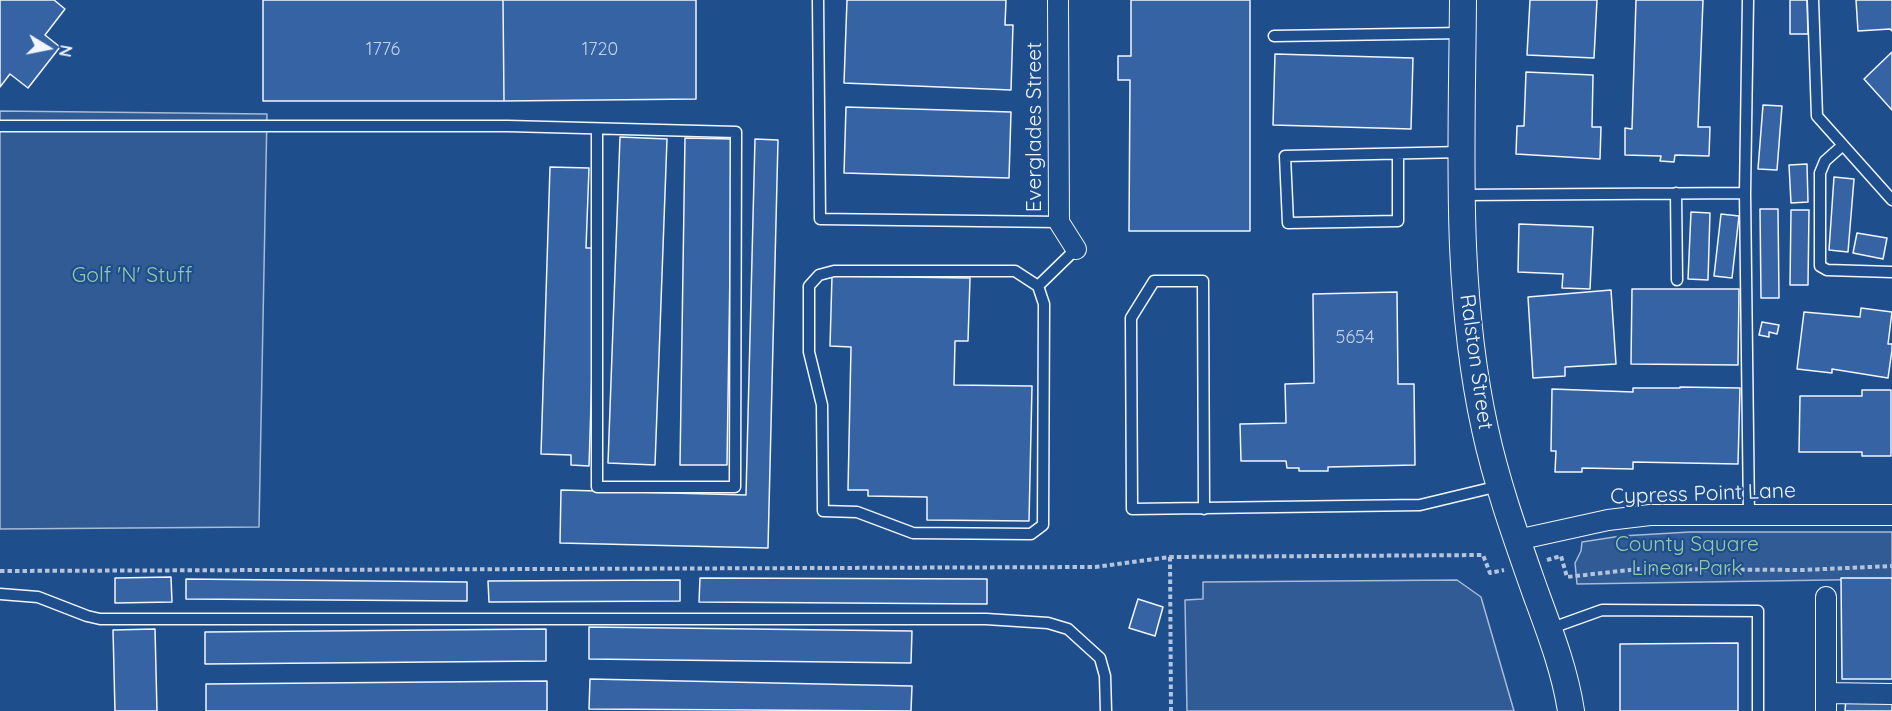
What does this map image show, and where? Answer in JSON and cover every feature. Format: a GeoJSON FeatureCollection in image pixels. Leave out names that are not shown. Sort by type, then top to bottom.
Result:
{"type":"FeatureCollection","features":[{"type":"Feature","properties":{"kind":"street","name":"Everglades Street"},"geometry":{"type":"LineString","coordinates":[[1058,0],[1059,222],[1076,249]]}},
{"type":"Feature","properties":{"kind":"street","name":"Ralston Street"},"geometry":{"type":"LineString","coordinates":[[1463,0],[1462,195],[1464,282],[1471,352],[1485,428],[1499,485],[1549,629],[1571,711]]}},
{"type":"Feature","properties":{"kind":"street","name":"Cypress Point Lane"},"geometry":{"type":"LineString","coordinates":[[1517,540],[1608,520],[1650,515],[1892,515]]}},
{"type":"Feature","properties":{"kind":"street"},"geometry":{"type":"LineString","coordinates":[[1826,597],[1826,702],[1892,694]]}},
{"type":"Feature","properties":{"kind":"lane"},"geometry":{"type":"LineString","coordinates":[[818,0],[820,219],[1059,222]]}},
{"type":"Feature","properties":{"kind":"lane"},"geometry":{"type":"LineString","coordinates":[[1748,0],[1745,193],[1749,516]]}},
{"type":"Feature","properties":{"kind":"lane"},"geometry":{"type":"LineString","coordinates":[[1813,0],[1817,116],[1892,200]]}},
{"type":"Feature","properties":{"kind":"lane"},"geometry":{"type":"LineString","coordinates":[[1274,36],[1463,33]]}},
{"type":"Feature","properties":{"kind":"lane"},"geometry":{"type":"LineString","coordinates":[[0,126],[508,126],[736,132],[735,487],[597,487],[597,129]]}},
{"type":"Feature","properties":{"kind":"lane"},"geometry":{"type":"LineString","coordinates":[[1843,146],[1825,161],[1820,173],[1820,266],[1827,270],[1892,272]]}},
{"type":"Feature","properties":{"kind":"lane"},"geometry":{"type":"LineString","coordinates":[[1398,154],[1398,221],[1288,223],[1286,156],[1462,152]]}},
{"type":"Feature","properties":{"kind":"lane"},"geometry":{"type":"LineString","coordinates":[[1676,193],[1677,280]]}},
{"type":"Feature","properties":{"kind":"lane"},"geometry":{"type":"LineString","coordinates":[[1462,195],[1745,193]]}},
{"type":"Feature","properties":{"kind":"lane"},"geometry":{"type":"LineString","coordinates":[[1038,286],[1076,249]]}},
{"type":"Feature","properties":{"kind":"lane"},"geometry":{"type":"LineString","coordinates":[[834,271],[1016,271],[1038,286],[1044,304],[1043,525],[1031,534],[913,533],[857,512],[823,511],[822,405],[809,352],[809,286],[819,275],[834,271]]}},
{"type":"Feature","properties":{"kind":"lane"},"geometry":{"type":"LineString","coordinates":[[1204,509],[1203,281],[1154,281],[1131,318],[1132,509],[1204,509],[1420,506],[1499,485]]}},
{"type":"Feature","properties":{"kind":"lane"},"geometry":{"type":"LineString","coordinates":[[0,594],[38,597],[100,619],[986,619],[1048,623],[1068,629],[1100,658],[1105,676],[1106,711]]}},
{"type":"Feature","properties":{"kind":"lane"},"geometry":{"type":"LineString","coordinates":[[1549,629],[1602,610],[1758,611],[1758,711]]}},
{"type":"Feature","properties":{"kind":"path"},"geometry":{"type":"LineString","coordinates":[[0,571],[1084,567],[1170,556],[1484,555],[1490,573],[1562,556],[1567,577],[1638,569],[1803,570],[1892,566]]}},
{"type":"Feature","properties":{"kind":"path"},"geometry":{"type":"LineString","coordinates":[[1170,556],[1171,711]]}},
{"type":"Feature","properties":{"kind":"shaded area","name":"Golf 'N' Stuff"},"geometry":{"type":"Polygon","coordinates":[[[0,111],[267,114],[259,527],[0,529],[0,111]]]}},
{"type":"Feature","properties":{"kind":"shaded area","name":"County Square Linear Park"},"geometry":{"type":"Polygon","coordinates":[[[1690,532],[1892,532],[1892,579],[1577,584],[1575,563],[1581,551],[1582,542],[1621,536],[1690,532]]]}},
{"type":"Feature","properties":{"kind":"shaded area"},"geometry":{"type":"Polygon","coordinates":[[[1457,580],[1481,597],[1514,711],[1187,711],[1185,600],[1203,599],[1203,582],[1457,580]]]}},
{"type":"Feature","properties":{"kind":"building"},"geometry":{"type":"Polygon","coordinates":[[[0,0],[54,0],[65,9],[45,35],[60,47],[28,88],[10,74],[0,87],[0,0]]]}},
{"type":"Feature","properties":{"kind":"building"},"geometry":{"type":"Polygon","coordinates":[[[263,0],[503,0],[504,101],[263,101],[263,0]]]}},
{"type":"Feature","properties":{"kind":"building"},"geometry":{"type":"Polygon","coordinates":[[[503,0],[696,0],[696,99],[504,101],[503,0]]]}},
{"type":"Feature","properties":{"kind":"building"},"geometry":{"type":"Polygon","coordinates":[[[847,0],[1006,0],[1005,25],[1013,25],[1011,90],[844,83],[847,0]]]}},
{"type":"Feature","properties":{"kind":"building"},"geometry":{"type":"Polygon","coordinates":[[[1131,0],[1250,0],[1250,231],[1129,231],[1130,80],[1118,80],[1118,56],[1131,56],[1131,0]]]}},
{"type":"Feature","properties":{"kind":"building"},"geometry":{"type":"Polygon","coordinates":[[[1530,0],[1597,0],[1594,58],[1527,55],[1530,0]]]}},
{"type":"Feature","properties":{"kind":"building"},"geometry":{"type":"Polygon","coordinates":[[[1636,0],[1703,0],[1698,127],[1710,127],[1709,156],[1675,155],[1674,162],[1660,161],[1661,156],[1625,155],[1625,128],[1632,129],[1636,0]]]}},
{"type":"Feature","properties":{"kind":"building"},"geometry":{"type":"Polygon","coordinates":[[[1790,0],[1807,0],[1808,34],[1790,34],[1790,0]]]}},
{"type":"Feature","properties":{"kind":"building"},"geometry":{"type":"Polygon","coordinates":[[[1856,0],[1892,0],[1892,31],[1890,29],[1858,31],[1856,0]]]}},
{"type":"Feature","properties":{"kind":"building"},"geometry":{"type":"Polygon","coordinates":[[[1892,52],[1892,110],[1864,79],[1892,52]]]}},
{"type":"Feature","properties":{"kind":"building"},"geometry":{"type":"Polygon","coordinates":[[[1275,54],[1413,58],[1411,129],[1273,125],[1275,54]]]}},
{"type":"Feature","properties":{"kind":"building"},"geometry":{"type":"Polygon","coordinates":[[[1526,72],[1593,75],[1592,127],[1601,127],[1600,159],[1516,154],[1517,126],[1524,126],[1526,72]]]}},
{"type":"Feature","properties":{"kind":"building"},"geometry":{"type":"Polygon","coordinates":[[[1763,105],[1782,106],[1777,170],[1758,169],[1763,105]]]}},
{"type":"Feature","properties":{"kind":"building"},"geometry":{"type":"Polygon","coordinates":[[[846,107],[1011,112],[1009,178],[844,173],[846,107]]]}},
{"type":"Feature","properties":{"kind":"building"},"geometry":{"type":"Polygon","coordinates":[[[620,137],[667,139],[655,465],[608,463],[620,137]]]}},
{"type":"Feature","properties":{"kind":"building"},"geometry":{"type":"Polygon","coordinates":[[[685,138],[732,139],[727,465],[680,465],[685,138]]]}},
{"type":"Feature","properties":{"kind":"building"},"geometry":{"type":"Polygon","coordinates":[[[755,139],[778,140],[768,548],[560,543],[561,490],[746,495],[755,139]]]}},
{"type":"Feature","properties":{"kind":"building"},"geometry":{"type":"Polygon","coordinates":[[[1807,164],[1808,202],[1791,203],[1789,165],[1807,164]]]}},
{"type":"Feature","properties":{"kind":"building"},"geometry":{"type":"Polygon","coordinates":[[[550,167],[589,168],[586,248],[596,248],[589,466],[571,465],[571,455],[541,454],[550,167]]]}},
{"type":"Feature","properties":{"kind":"building"},"geometry":{"type":"Polygon","coordinates":[[[1834,177],[1854,179],[1848,252],[1829,250],[1834,177]]]}},
{"type":"Feature","properties":{"kind":"building"},"geometry":{"type":"Polygon","coordinates":[[[1760,209],[1778,209],[1779,298],[1761,298],[1760,209]]]}},
{"type":"Feature","properties":{"kind":"building"},"geometry":{"type":"Polygon","coordinates":[[[1791,210],[1809,210],[1808,285],[1790,285],[1791,210]]]}},
{"type":"Feature","properties":{"kind":"building"},"geometry":{"type":"Polygon","coordinates":[[[1691,212],[1710,213],[1708,280],[1688,279],[1691,212]]]}},
{"type":"Feature","properties":{"kind":"building"},"geometry":{"type":"Polygon","coordinates":[[[1721,214],[1739,216],[1732,278],[1714,276],[1721,214]]]}},
{"type":"Feature","properties":{"kind":"building"},"geometry":{"type":"Polygon","coordinates":[[[1519,224],[1593,227],[1590,289],[1562,288],[1563,274],[1518,272],[1519,224]]]}},
{"type":"Feature","properties":{"kind":"building"},"geometry":{"type":"Polygon","coordinates":[[[1857,233],[1887,238],[1883,259],[1853,253],[1857,233]]]}},
{"type":"Feature","properties":{"kind":"building"},"geometry":{"type":"Polygon","coordinates":[[[832,276],[970,278],[968,341],[955,341],[954,385],[1032,386],[1029,521],[927,520],[927,497],[868,496],[868,490],[848,490],[851,347],[830,346],[832,276]]]}},
{"type":"Feature","properties":{"kind":"building"},"geometry":{"type":"Polygon","coordinates":[[[1632,289],[1739,289],[1738,365],[1631,364],[1632,289]]]}},
{"type":"Feature","properties":{"kind":"building"},"geometry":{"type":"Polygon","coordinates":[[[1611,290],[1616,364],[1565,367],[1565,376],[1533,378],[1528,297],[1611,290]]]}},
{"type":"Feature","properties":{"kind":"building"},"geometry":{"type":"Polygon","coordinates":[[[1397,292],[1398,384],[1414,384],[1415,465],[1328,467],[1328,471],[1299,471],[1299,468],[1287,468],[1286,461],[1241,461],[1240,424],[1286,423],[1285,384],[1314,383],[1313,294],[1397,292]]]}},
{"type":"Feature","properties":{"kind":"building"},"geometry":{"type":"Polygon","coordinates":[[[1861,308],[1892,312],[1888,344],[1892,344],[1892,350],[1888,378],[1832,369],[1832,373],[1797,369],[1804,312],[1860,317],[1861,308]]]}},
{"type":"Feature","properties":{"kind":"building"},"geometry":{"type":"Polygon","coordinates":[[[1762,322],[1779,325],[1777,334],[1769,332],[1769,337],[1759,335],[1762,322]]]}},
{"type":"Feature","properties":{"kind":"building"},"geometry":{"type":"Polygon","coordinates":[[[1633,388],[1740,388],[1738,464],[1633,462],[1633,469],[1582,468],[1582,472],[1555,472],[1556,451],[1551,451],[1552,389],[1633,392],[1633,388]]]}},
{"type":"Feature","properties":{"kind":"building"},"geometry":{"type":"Polygon","coordinates":[[[1862,390],[1891,390],[1891,456],[1862,456],[1862,452],[1799,452],[1800,396],[1862,396],[1862,390]]]}},
{"type":"Feature","properties":{"kind":"building"},"geometry":{"type":"Polygon","coordinates":[[[171,577],[172,602],[115,603],[115,578],[171,577]]]}},
{"type":"Feature","properties":{"kind":"building"},"geometry":{"type":"Polygon","coordinates":[[[700,578],[987,579],[987,604],[699,602],[700,578]]]}},
{"type":"Feature","properties":{"kind":"building"},"geometry":{"type":"Polygon","coordinates":[[[1841,578],[1892,578],[1892,679],[1842,679],[1841,578]]]}},
{"type":"Feature","properties":{"kind":"building"},"geometry":{"type":"Polygon","coordinates":[[[186,579],[467,582],[467,601],[186,599],[186,579]]]}},
{"type":"Feature","properties":{"kind":"building"},"geometry":{"type":"Polygon","coordinates":[[[680,580],[680,601],[489,602],[488,581],[680,580]]]}},
{"type":"Feature","properties":{"kind":"building"},"geometry":{"type":"Polygon","coordinates":[[[1138,599],[1163,607],[1155,636],[1129,628],[1138,599]]]}},
{"type":"Feature","properties":{"kind":"building"},"geometry":{"type":"Polygon","coordinates":[[[589,627],[912,631],[911,663],[589,659],[589,627]]]}},
{"type":"Feature","properties":{"kind":"building"},"geometry":{"type":"Polygon","coordinates":[[[155,629],[157,711],[115,711],[113,630],[155,629]]]}},
{"type":"Feature","properties":{"kind":"building"},"geometry":{"type":"Polygon","coordinates":[[[546,629],[546,661],[205,664],[205,632],[546,629]]]}},
{"type":"Feature","properties":{"kind":"building"},"geometry":{"type":"Polygon","coordinates":[[[1738,643],[1738,711],[1620,711],[1620,644],[1738,643]]]}},
{"type":"Feature","properties":{"kind":"building"},"geometry":{"type":"Polygon","coordinates":[[[590,679],[912,686],[911,711],[589,709],[590,679]]]}},
{"type":"Feature","properties":{"kind":"building"},"geometry":{"type":"Polygon","coordinates":[[[547,681],[547,711],[206,711],[206,684],[547,681]]]}},
{"type":"Feature","properties":{"kind":"building"},"geometry":{"type":"Polygon","coordinates":[[[1846,699],[1892,700],[1892,711],[1845,711],[1846,699]]]}}]}
